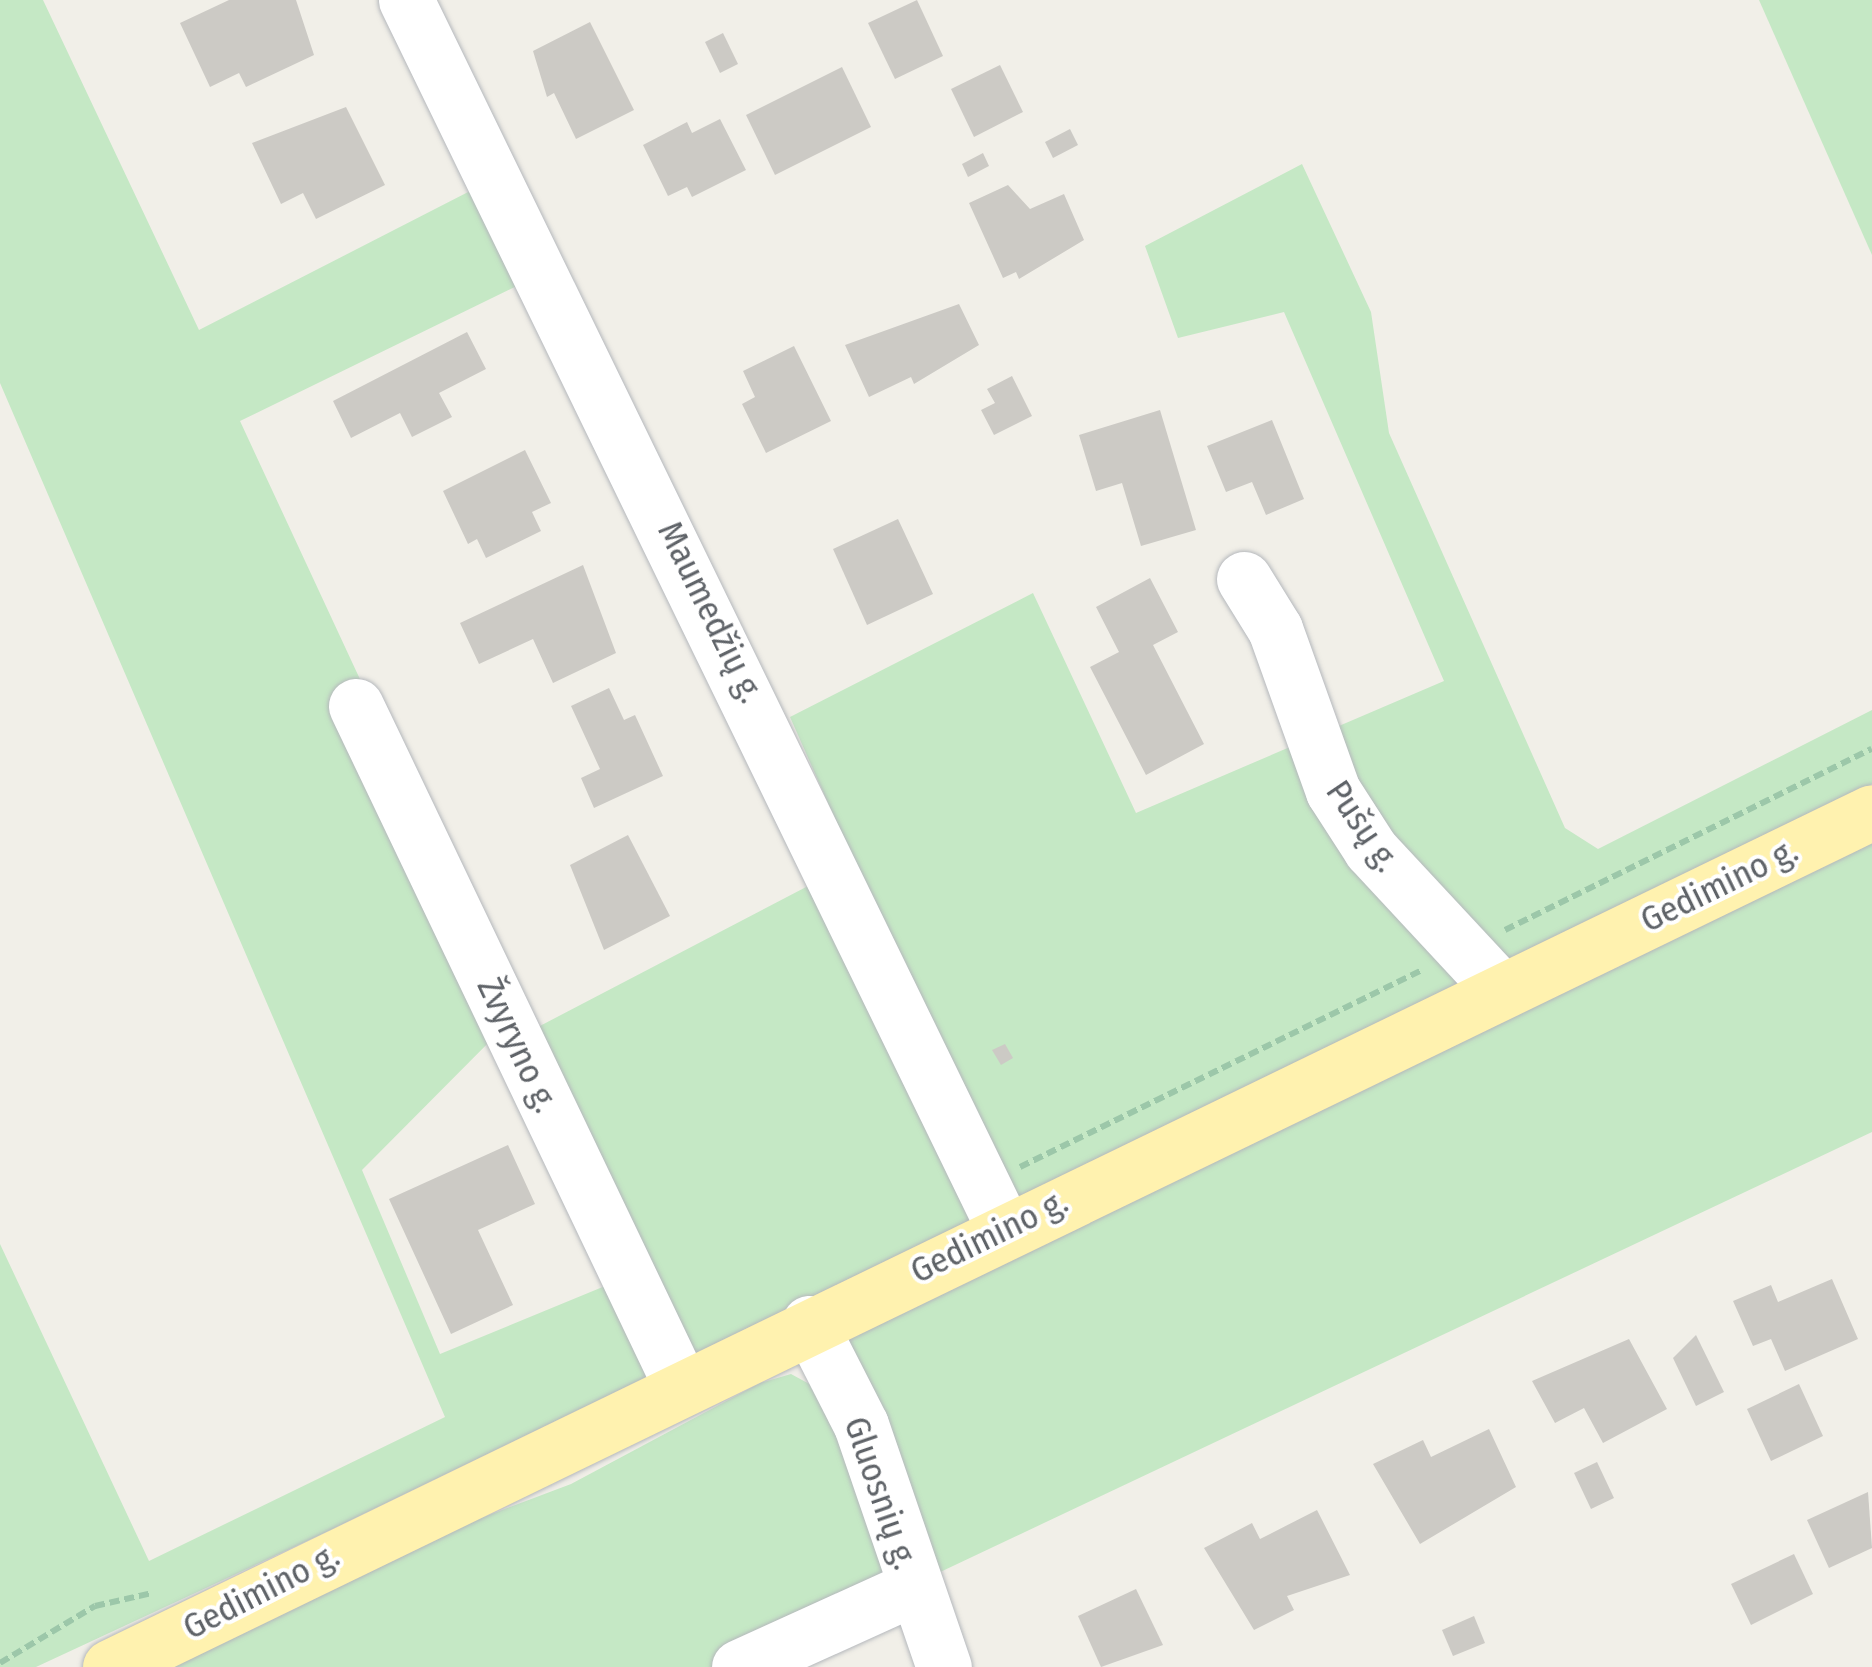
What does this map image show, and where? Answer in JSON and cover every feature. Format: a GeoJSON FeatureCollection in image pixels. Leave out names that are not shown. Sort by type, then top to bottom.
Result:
{"type":"FeatureCollection","features":[{"type":"Feature","properties":{"kind":"main road","name":"Gedimino g."},"geometry":{"type":"LineString","coordinates":[[110,1667],[680,1384],[1872,812]]}},
{"type":"Feature","properties":{"kind":"street","name":"Maumedžių g."},"geometry":{"type":"LineString","coordinates":[[406,0],[1004,1229]]}},
{"type":"Feature","properties":{"kind":"street","name":"Pušų g."},"geometry":{"type":"LineString","coordinates":[[1244,580],[1275,630],[1333,791],[1372,850],[1501,990]]}},
{"type":"Feature","properties":{"kind":"street","name":"Žvyryno g."},"geometry":{"type":"LineString","coordinates":[[356,706],[680,1384]]}},
{"type":"Feature","properties":{"kind":"street","name":"Gluosnių g."},"geometry":{"type":"LineString","coordinates":[[809,1323],[862,1425],[913,1588],[944,1667]]}},
{"type":"Feature","properties":{"kind":"street"},"geometry":{"type":"LineString","coordinates":[[740,1667],[913,1588]]}},
{"type":"Feature","properties":{"kind":"green space"},"geometry":{"type":"Polygon","coordinates":[[[0,0],[43,0],[199,330],[474,189],[521,284],[240,421],[516,1015],[362,1170],[440,1354],[639,1272],[536,1028],[854,862],[790,717],[1033,593],[1136,813],[1444,681],[1284,312],[1178,338],[1145,246],[1302,164],[1371,312],[1389,433],[1565,828],[1598,849],[1872,710],[1872,784],[324,1533],[36,1667],[0,1667],[0,1244],[149,1561],[445,1417],[0,383],[0,0]]]}},
{"type":"Feature","properties":{"kind":"green space"},"geometry":{"type":"Polygon","coordinates":[[[1759,0],[1872,0],[1872,255],[1759,0]]]}},
{"type":"Feature","properties":{"kind":"green space"},"geometry":{"type":"Polygon","coordinates":[[[1872,812],[1872,1132],[739,1667],[172,1667],[439,1534],[571,1484],[760,1383],[791,1374],[826,1393],[809,1323],[1872,812]]]}},
{"type":"Feature","properties":{"kind":"building"},"geometry":{"type":"Polygon","coordinates":[[[229,0],[296,0],[314,55],[246,87],[239,73],[210,87],[180,23],[229,0]]]}},
{"type":"Feature","properties":{"kind":"building"},"geometry":{"type":"Polygon","coordinates":[[[917,0],[943,56],[895,79],[868,23],[917,0]]]}},
{"type":"Feature","properties":{"kind":"building"},"geometry":{"type":"Polygon","coordinates":[[[590,22],[634,110],[576,139],[554,93],[547,97],[533,51],[590,22]]]}},
{"type":"Feature","properties":{"kind":"building"},"geometry":{"type":"Polygon","coordinates":[[[723,33],[738,64],[720,73],[705,42],[723,33]]]}},
{"type":"Feature","properties":{"kind":"building"},"geometry":{"type":"Polygon","coordinates":[[[1000,65],[1023,112],[974,137],[951,89],[1000,65]]]}},
{"type":"Feature","properties":{"kind":"building"},"geometry":{"type":"Polygon","coordinates":[[[842,67],[871,127],[775,175],[746,115],[842,67]]]}},
{"type":"Feature","properties":{"kind":"building"},"geometry":{"type":"Polygon","coordinates":[[[346,107],[385,185],[316,219],[303,193],[281,204],[252,143],[346,107]]]}},
{"type":"Feature","properties":{"kind":"building"},"geometry":{"type":"Polygon","coordinates":[[[720,119],[746,170],[692,197],[687,187],[668,196],[643,145],[687,122],[692,133],[720,119]]]}},
{"type":"Feature","properties":{"kind":"building"},"geometry":{"type":"Polygon","coordinates":[[[1070,129],[1078,145],[1053,158],[1045,142],[1070,129]]]}},
{"type":"Feature","properties":{"kind":"building"},"geometry":{"type":"Polygon","coordinates":[[[983,153],[989,166],[968,177],[962,164],[983,153]]]}},
{"type":"Feature","properties":{"kind":"building"},"geometry":{"type":"Polygon","coordinates":[[[1008,185],[1030,209],[1064,194],[1084,240],[1019,279],[1016,272],[1003,278],[969,203],[1008,185]]]}},
{"type":"Feature","properties":{"kind":"building"},"geometry":{"type":"Polygon","coordinates":[[[959,304],[979,345],[914,384],[911,377],[869,397],[845,345],[959,304]]]}},
{"type":"Feature","properties":{"kind":"building"},"geometry":{"type":"Polygon","coordinates":[[[467,332],[486,369],[439,393],[452,417],[412,437],[400,413],[351,438],[333,401],[467,332]]]}},
{"type":"Feature","properties":{"kind":"building"},"geometry":{"type":"Polygon","coordinates":[[[794,346],[831,421],[766,453],[742,404],[755,397],[743,371],[794,346]]]}},
{"type":"Feature","properties":{"kind":"building"},"geometry":{"type":"Polygon","coordinates":[[[1012,376],[1032,416],[994,435],[981,410],[995,403],[987,389],[1012,376]]]}},
{"type":"Feature","properties":{"kind":"building"},"geometry":{"type":"Polygon","coordinates":[[[1160,410],[1196,530],[1141,546],[1122,483],[1096,491],[1079,435],[1160,410]]]}},
{"type":"Feature","properties":{"kind":"building"},"geometry":{"type":"Polygon","coordinates":[[[1272,420],[1304,499],[1266,515],[1252,482],[1226,492],[1207,446],[1272,420]]]}},
{"type":"Feature","properties":{"kind":"building"},"geometry":{"type":"Polygon","coordinates":[[[525,450],[551,503],[532,512],[541,531],[486,558],[477,539],[468,544],[443,491],[525,450]]]}},
{"type":"Feature","properties":{"kind":"building"},"geometry":{"type":"Polygon","coordinates":[[[898,519],[933,594],[867,625],[833,549],[898,519]]]}},
{"type":"Feature","properties":{"kind":"building"},"geometry":{"type":"Polygon","coordinates":[[[583,565],[616,653],[553,683],[533,639],[479,664],[460,623],[583,565]]]}},
{"type":"Feature","properties":{"kind":"building"},"geometry":{"type":"Polygon","coordinates":[[[1150,578],[1178,632],[1153,645],[1204,744],[1146,775],[1090,667],[1119,652],[1096,607],[1150,578]]]}},
{"type":"Feature","properties":{"kind":"building"},"geometry":{"type":"Polygon","coordinates":[[[609,688],[624,720],[635,715],[663,776],[594,808],[581,778],[600,769],[571,706],[609,688]]]}},
{"type":"Feature","properties":{"kind":"building"},"geometry":{"type":"Polygon","coordinates":[[[628,835],[670,916],[604,950],[570,865],[628,835]]]}},
{"type":"Feature","properties":{"kind":"building"},"geometry":{"type":"Polygon","coordinates":[[[1005,1044],[1013,1058],[1001,1065],[992,1050],[1005,1044]]]}},
{"type":"Feature","properties":{"kind":"building"},"geometry":{"type":"Polygon","coordinates":[[[508,1145],[535,1204],[478,1230],[513,1305],[451,1334],[389,1199],[508,1145]]]}},
{"type":"Feature","properties":{"kind":"building"},"geometry":{"type":"Polygon","coordinates":[[[1832,1279],[1858,1339],[1785,1371],[1771,1339],[1753,1346],[1733,1301],[1771,1285],[1778,1302],[1832,1279]]]}},
{"type":"Feature","properties":{"kind":"building"},"geometry":{"type":"Polygon","coordinates":[[[1696,1335],[1724,1392],[1696,1406],[1673,1358],[1696,1335]]]}},
{"type":"Feature","properties":{"kind":"building"},"geometry":{"type":"Polygon","coordinates":[[[1629,1339],[1667,1409],[1603,1443],[1584,1408],[1555,1423],[1532,1381],[1629,1339]]]}},
{"type":"Feature","properties":{"kind":"building"},"geometry":{"type":"Polygon","coordinates":[[[1799,1384],[1823,1436],[1771,1461],[1747,1409],[1799,1384]]]}},
{"type":"Feature","properties":{"kind":"building"},"geometry":{"type":"Polygon","coordinates":[[[1489,1429],[1516,1487],[1420,1544],[1373,1464],[1423,1440],[1431,1457],[1489,1429]]]}},
{"type":"Feature","properties":{"kind":"building"},"geometry":{"type":"Polygon","coordinates":[[[1597,1462],[1614,1498],[1591,1509],[1574,1473],[1597,1462]]]}},
{"type":"Feature","properties":{"kind":"building"},"geometry":{"type":"Polygon","coordinates":[[[1868,1492],[1872,1548],[1829,1568],[1807,1520],[1868,1492]]]}},
{"type":"Feature","properties":{"kind":"building"},"geometry":{"type":"Polygon","coordinates":[[[1317,1510],[1350,1575],[1287,1596],[1294,1610],[1254,1630],[1204,1548],[1252,1523],[1260,1539],[1317,1510]]]}},
{"type":"Feature","properties":{"kind":"building"},"geometry":{"type":"Polygon","coordinates":[[[1794,1554],[1813,1594],[1751,1625],[1731,1584],[1794,1554]]]}},
{"type":"Feature","properties":{"kind":"building"},"geometry":{"type":"Polygon","coordinates":[[[1136,1589],[1163,1645],[1101,1667],[1078,1616],[1136,1589]]]}},
{"type":"Feature","properties":{"kind":"building"},"geometry":{"type":"Polygon","coordinates":[[[1474,1616],[1485,1643],[1453,1656],[1442,1630],[1474,1616]]]}}]}
